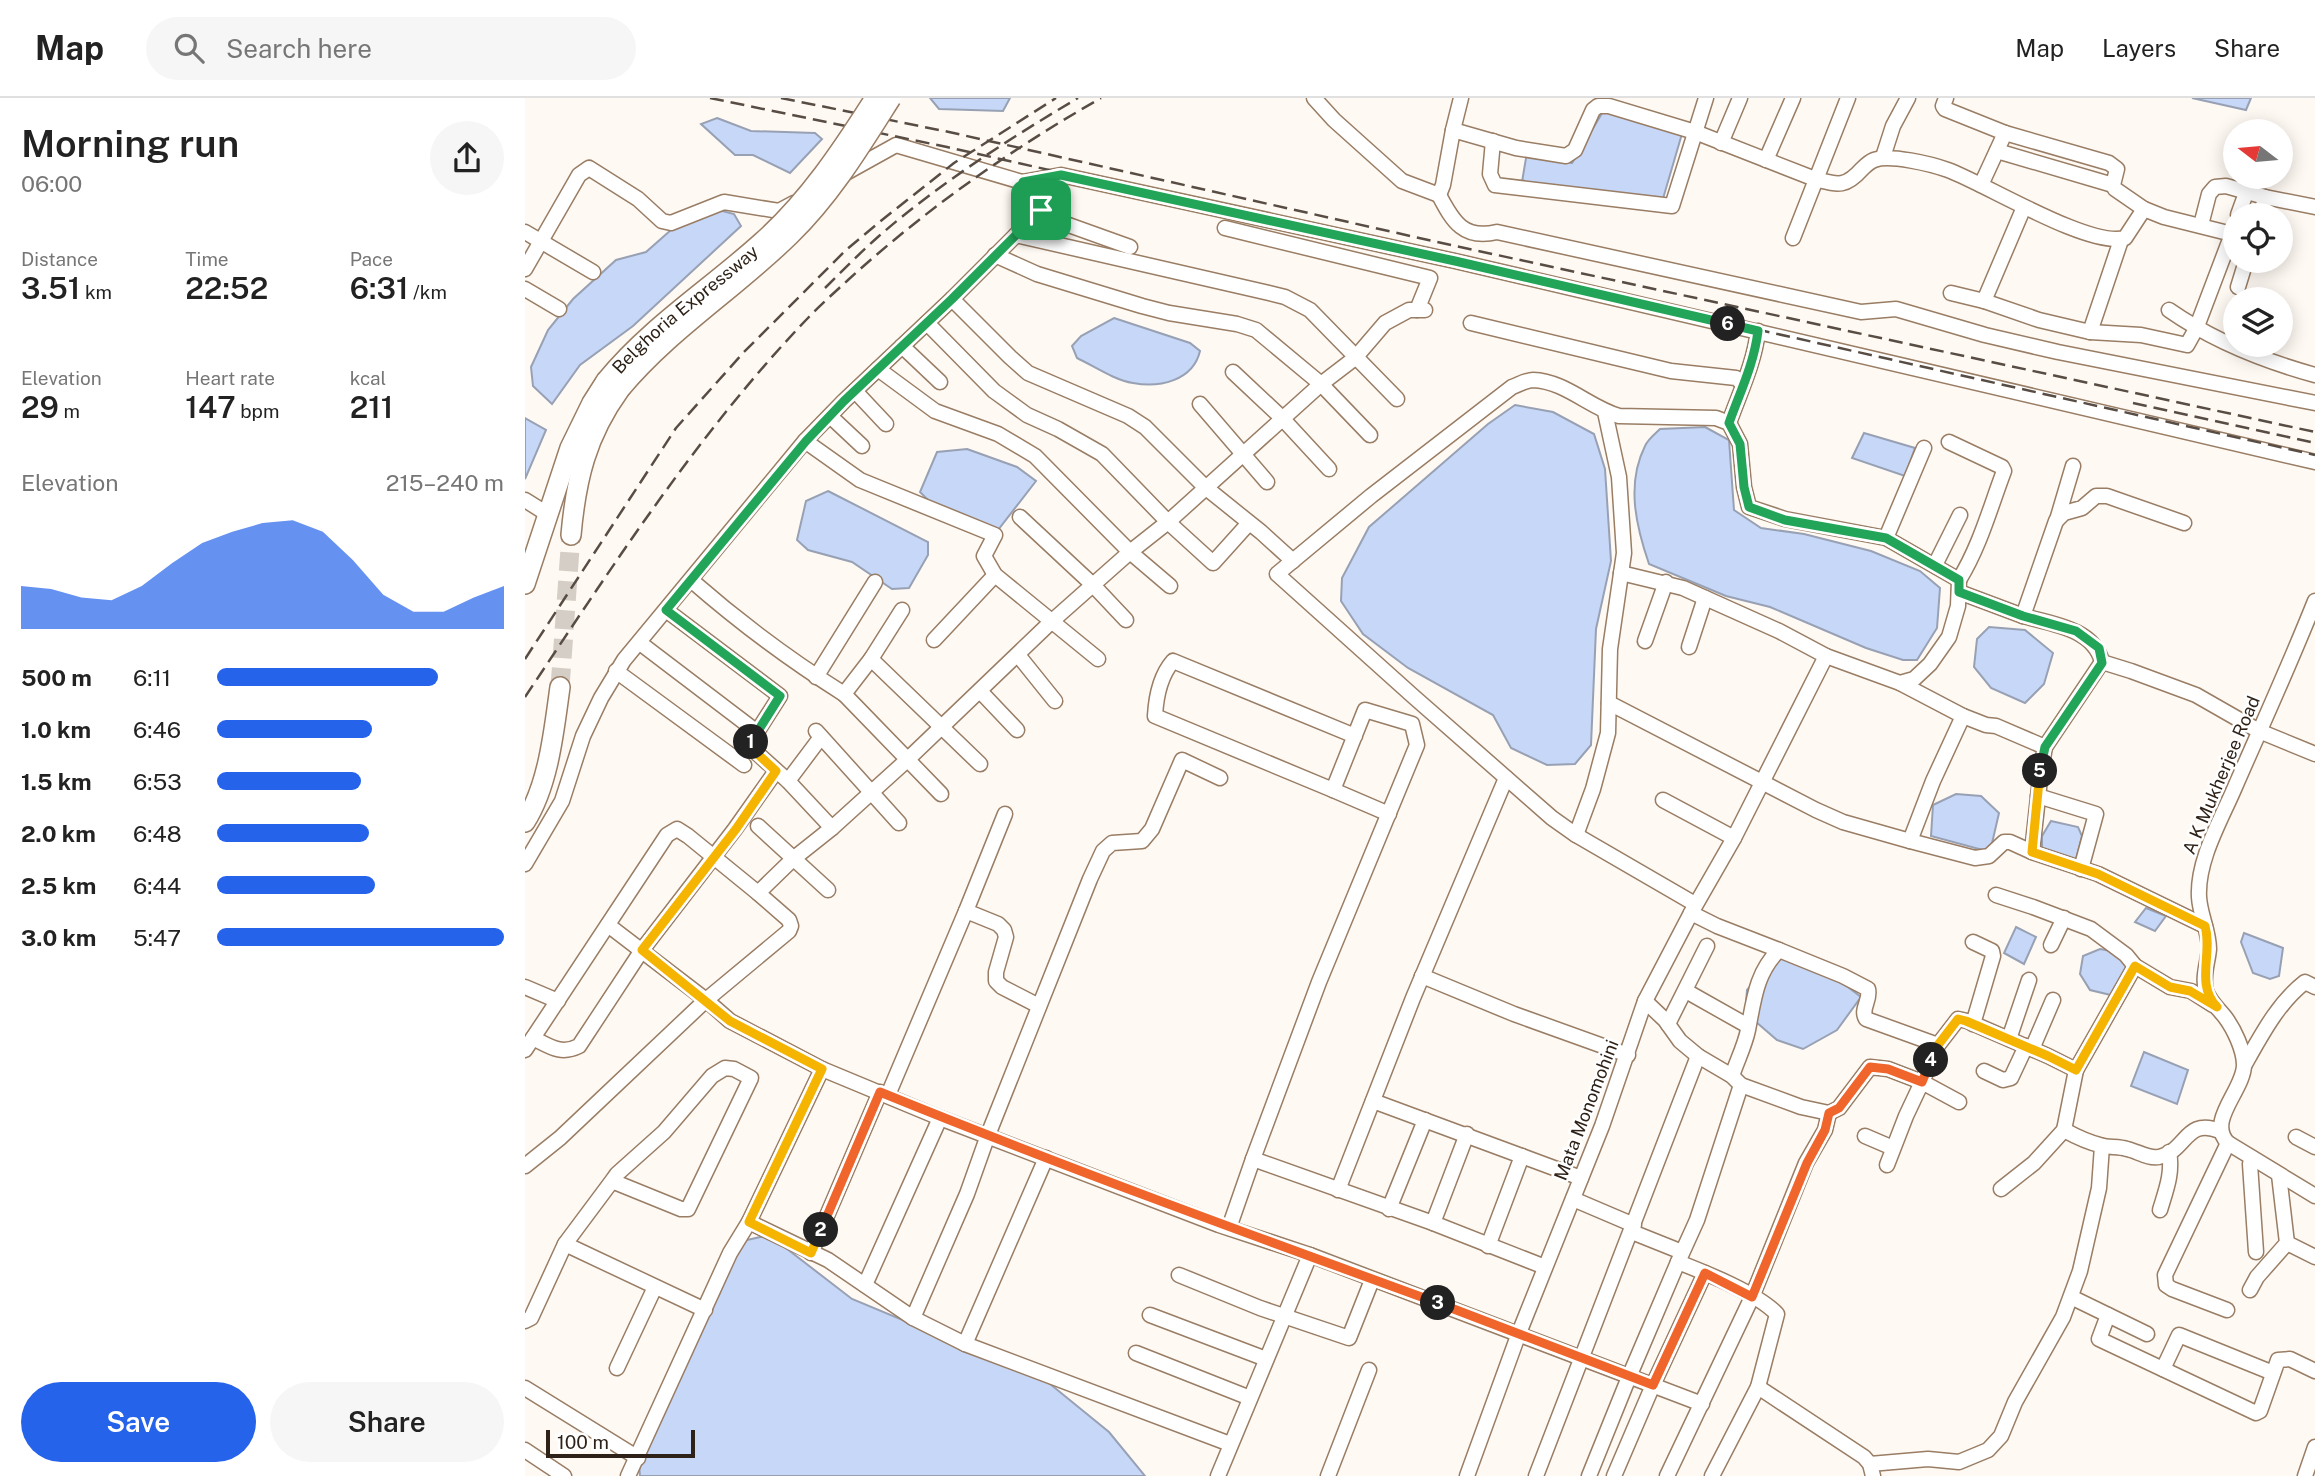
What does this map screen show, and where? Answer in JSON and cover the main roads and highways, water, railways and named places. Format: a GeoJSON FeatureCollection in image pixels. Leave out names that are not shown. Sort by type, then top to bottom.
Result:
{"type":"FeatureCollection","features":[{"type":"Feature","properties":{"kind":"highway","name":"Belghoria Expressway"},"geometry":{"type":"LineString","coordinates":[[571,535],[574,503],[586,449],[625,358],[652,331],[764,241],[834,162],[875,98]]}},
{"type":"Feature","properties":{"kind":"highway","name":"Belghoria Expressway"},"geometry":{"type":"LineString","coordinates":[[525,584],[571,448],[592,403],[758,265],[812,213],[835,184],[891,98]]}},
{"type":"Feature","properties":{"kind":"highway"},"geometry":{"type":"LineString","coordinates":[[525,822],[545,774],[560,687]]}},
{"type":"Feature","properties":{"kind":"water"},"geometry":{"type":"Polygon","coordinates":[[[930,98],[1010,98],[1003,111],[939,109],[930,98]]]}},
{"type":"Feature","properties":{"kind":"water"},"geometry":{"type":"Polygon","coordinates":[[[2192,98],[2251,98],[2246,110],[2192,98]]]}},
{"type":"Feature","properties":{"kind":"water"},"geometry":{"type":"Polygon","coordinates":[[[1607,105],[1684,127],[1662,202],[1522,182],[1527,152],[1572,163],[1607,105]]]}},
{"type":"Feature","properties":{"kind":"water"},"geometry":{"type":"Polygon","coordinates":[[[717,118],[751,131],[815,133],[822,139],[790,173],[753,155],[735,155],[701,124],[717,118]]]}},
{"type":"Feature","properties":{"kind":"water"},"geometry":{"type":"Polygon","coordinates":[[[711,208],[734,214],[741,226],[633,326],[580,365],[552,404],[533,386],[531,367],[548,330],[573,299],[616,260],[646,252],[672,229],[711,208]]]}},
{"type":"Feature","properties":{"kind":"water"},"geometry":{"type":"Polygon","coordinates":[[[1114,318],[1190,343],[1200,351],[1196,361],[1183,376],[1174,380],[1143,384],[1119,379],[1077,358],[1072,346],[1081,336],[1114,318]]]}},
{"type":"Feature","properties":{"kind":"water"},"geometry":{"type":"Polygon","coordinates":[[[1515,405],[1553,412],[1594,434],[1605,469],[1611,561],[1596,629],[1591,745],[1575,764],[1547,765],[1511,748],[1493,715],[1408,668],[1363,634],[1341,601],[1342,578],[1369,527],[1488,424],[1515,405]]]}},
{"type":"Feature","properties":{"kind":"water"},"geometry":{"type":"Polygon","coordinates":[[[525,418],[546,430],[525,479],[525,418]]]}},
{"type":"Feature","properties":{"kind":"water"},"geometry":{"type":"Polygon","coordinates":[[[1705,427],[1729,440],[1734,510],[1761,528],[1804,534],[1871,551],[1920,571],[1940,588],[1937,628],[1917,660],[1903,660],[1866,648],[1770,607],[1726,596],[1649,564],[1635,505],[1634,490],[1639,460],[1645,446],[1660,429],[1705,427]]]}},
{"type":"Feature","properties":{"kind":"water"},"geometry":{"type":"Polygon","coordinates":[[[1864,433],[1915,448],[1905,476],[1852,458],[1864,433]]]}},
{"type":"Feature","properties":{"kind":"water"},"geometry":{"type":"Polygon","coordinates":[[[967,449],[1017,467],[1036,481],[998,530],[934,506],[920,492],[937,452],[967,449]]]}},
{"type":"Feature","properties":{"kind":"water"},"geometry":{"type":"Polygon","coordinates":[[[828,491],[928,542],[928,555],[909,588],[892,589],[852,562],[808,550],[797,540],[806,501],[828,491]]]}},
{"type":"Feature","properties":{"kind":"water"},"geometry":{"type":"Polygon","coordinates":[[[1989,627],[2025,630],[2053,653],[2044,684],[2025,703],[1991,688],[1974,667],[1977,639],[1989,627]]]}},
{"type":"Feature","properties":{"kind":"water"},"geometry":{"type":"Polygon","coordinates":[[[1956,794],[1981,796],[1999,813],[1990,852],[1931,836],[1933,805],[1956,794]]]}},
{"type":"Feature","properties":{"kind":"water"},"geometry":{"type":"Polygon","coordinates":[[[2051,821],[2078,827],[2082,836],[2075,863],[2042,855],[2042,836],[2051,821]]]}},
{"type":"Feature","properties":{"kind":"water"},"geometry":{"type":"Polygon","coordinates":[[[2146,908],[2166,916],[2155,931],[2135,922],[2146,908]]]}},
{"type":"Feature","properties":{"kind":"water"},"geometry":{"type":"Polygon","coordinates":[[[2016,927],[2036,937],[2024,964],[2004,953],[2016,927]]]}},
{"type":"Feature","properties":{"kind":"water"},"geometry":{"type":"Polygon","coordinates":[[[2244,933],[2283,948],[2279,976],[2270,979],[2253,973],[2241,942],[2244,933]]]}},
{"type":"Feature","properties":{"kind":"water"},"geometry":{"type":"Polygon","coordinates":[[[1784,949],[1819,965],[1861,997],[1837,1030],[1803,1049],[1777,1040],[1748,1015],[1747,990],[1784,949]]]}},
{"type":"Feature","properties":{"kind":"water"},"geometry":{"type":"Polygon","coordinates":[[[2100,949],[2117,952],[2130,964],[2115,996],[2090,990],[2080,974],[2083,956],[2100,949]]]}},
{"type":"Feature","properties":{"kind":"water"},"geometry":{"type":"Polygon","coordinates":[[[2144,1052],[2188,1070],[2177,1104],[2131,1086],[2144,1052]]]}},
{"type":"Feature","properties":{"kind":"water"},"geometry":{"type":"Polygon","coordinates":[[[769,1235],[852,1299],[1044,1379],[1109,1432],[1145,1476],[640,1476],[638,1451],[682,1353],[719,1295],[738,1242],[769,1235]]]}},
{"type":"Feature","properties":{"kind":"tunnel"},"geometry":{"type":"LineString","coordinates":[[560,687],[571,535]]}},
{"type":"Feature","properties":{"kind":"railway"},"geometry":{"type":"LineString","coordinates":[[710,98],[947,147],[2315,455]]}},
{"type":"Feature","properties":{"kind":"railway"},"geometry":{"type":"LineString","coordinates":[[781,98],[949,132],[1437,242],[2315,432]]}},
{"type":"Feature","properties":{"kind":"railway"},"geometry":{"type":"LineString","coordinates":[[525,659],[676,428],[744,352],[846,250],[882,220],[954,163],[1056,98]]}},
{"type":"Feature","properties":{"kind":"railway"},"geometry":{"type":"LineString","coordinates":[[825,288],[879,236],[926,198],[1001,146],[1078,98]]}},
{"type":"Feature","properties":{"kind":"railway"},"geometry":{"type":"LineString","coordinates":[[525,697],[624,550],[693,455],[766,363],[811,315],[878,254],[938,205],[1034,138],[1101,98]]}},
{"type":"Feature","properties":{"kind":"railway"},"geometry":{"type":"LineString","coordinates":[[2133,403],[2315,443]]}}]}
